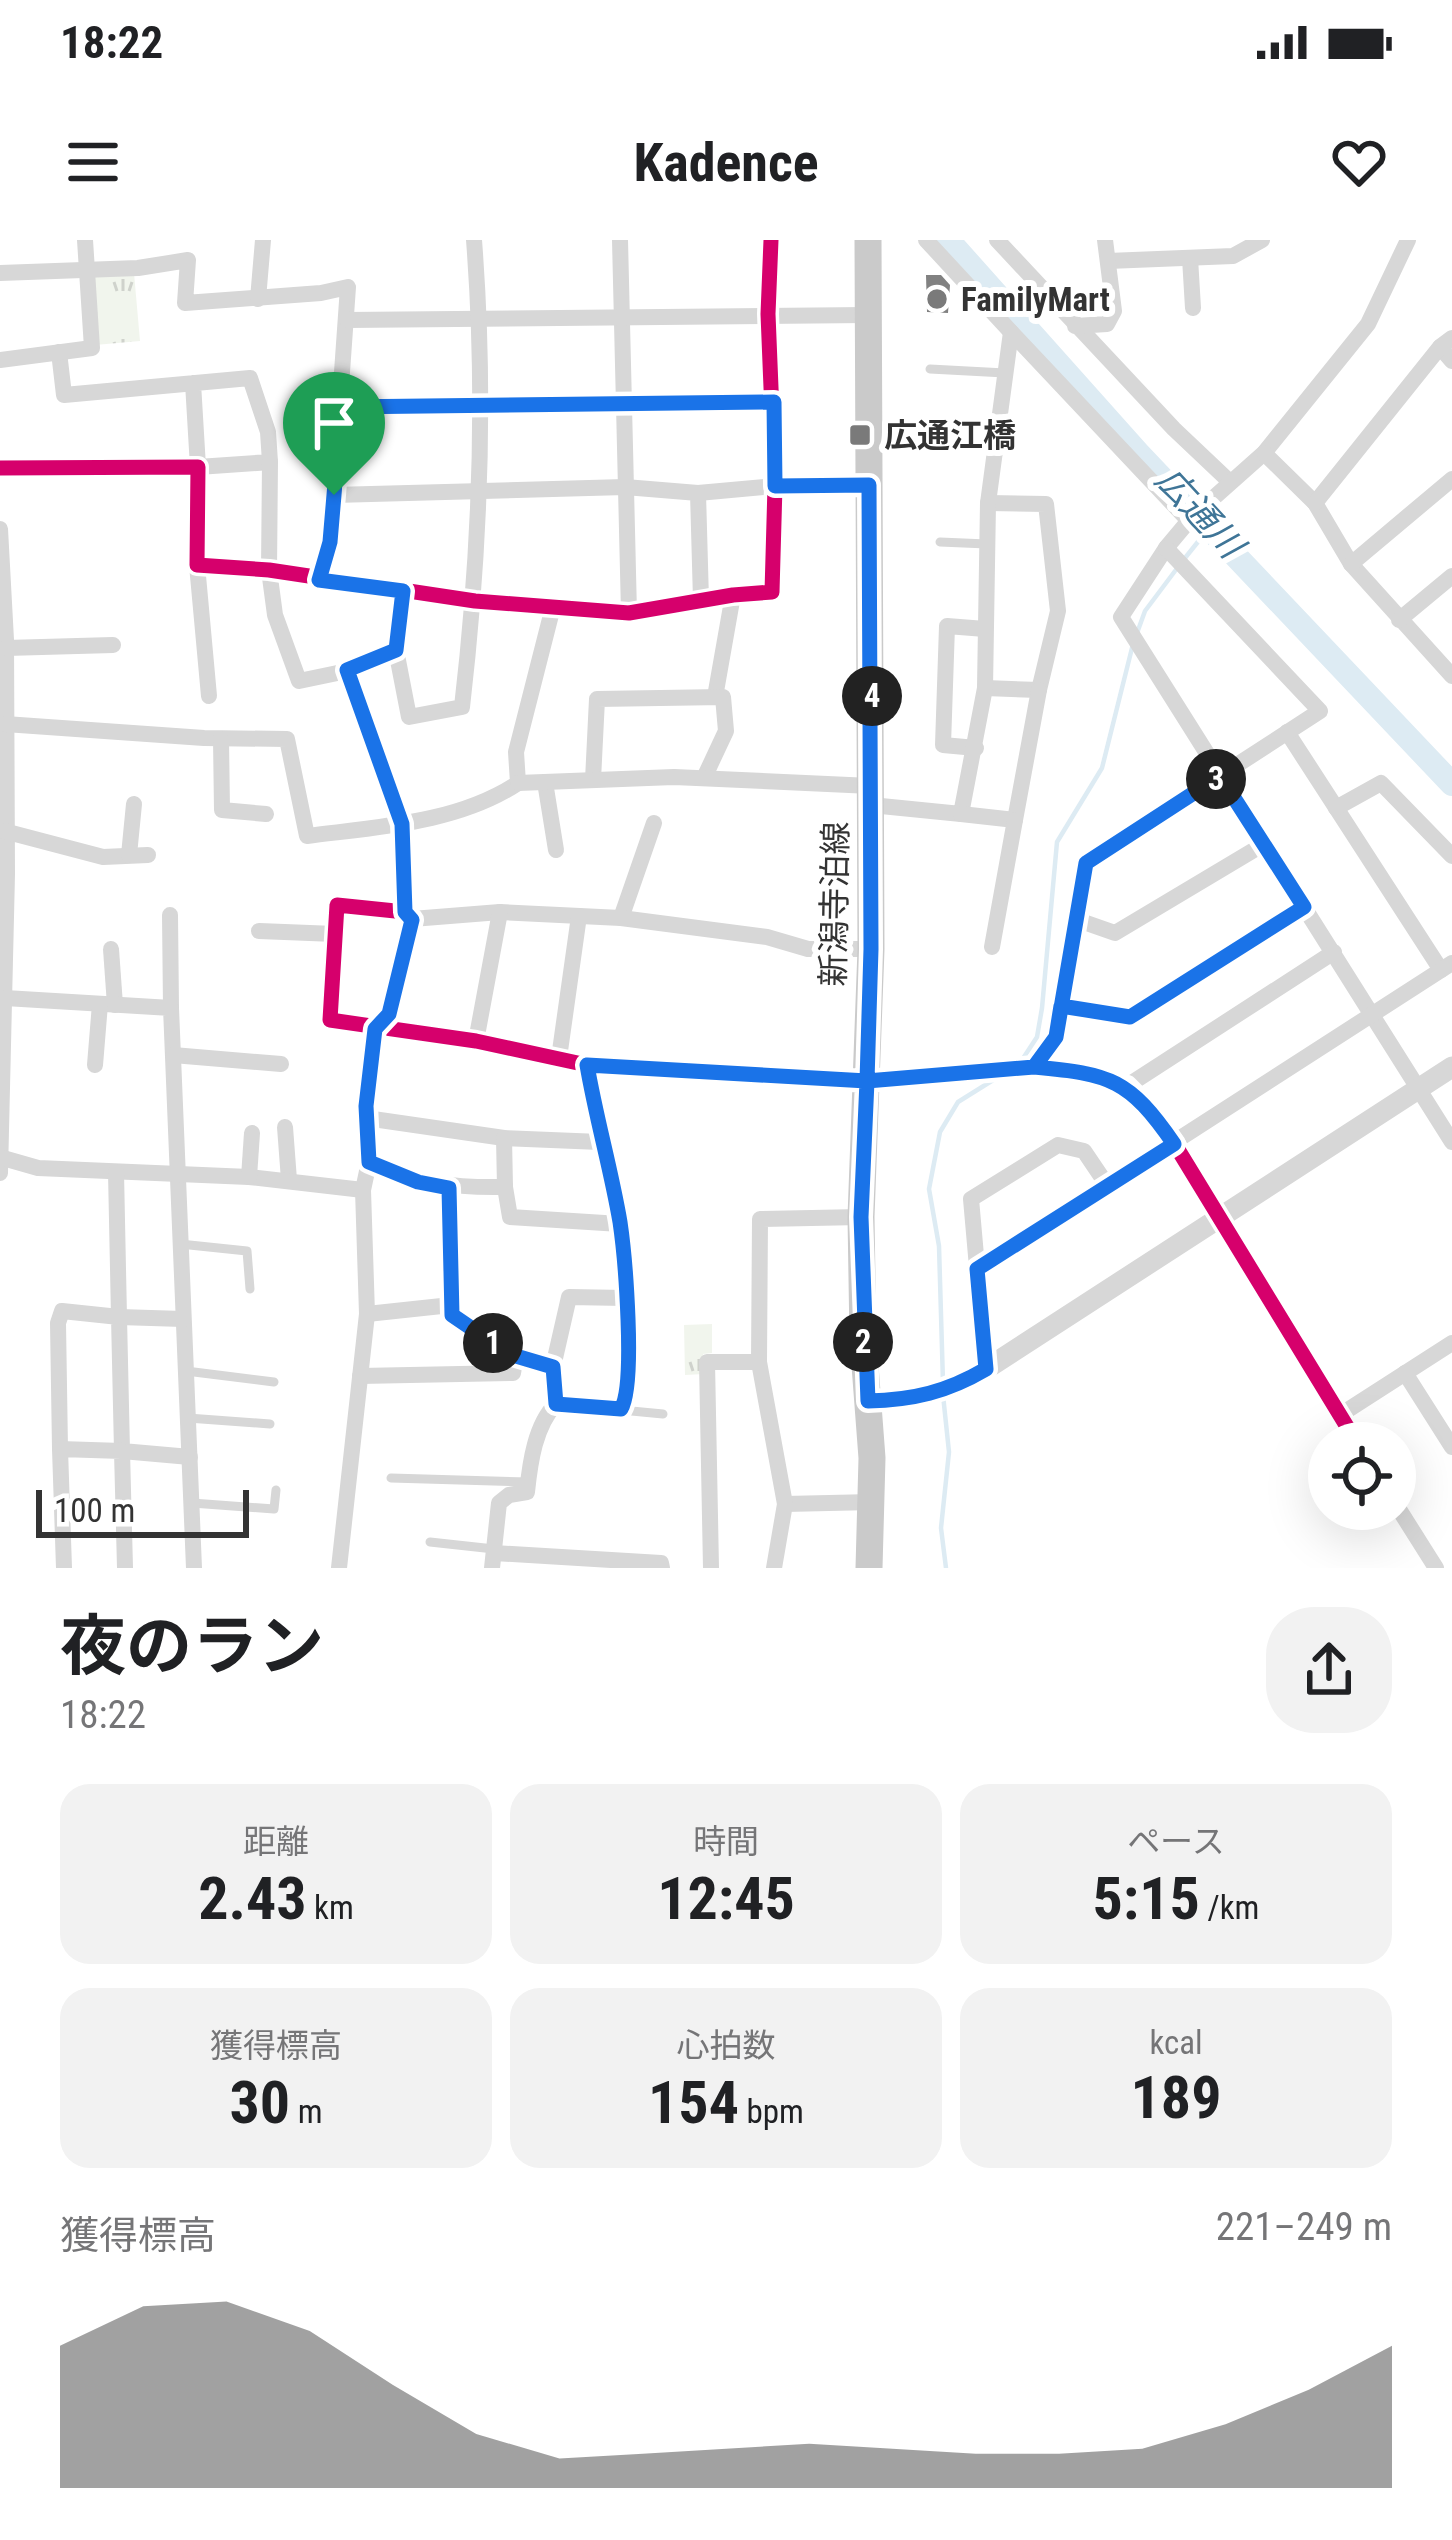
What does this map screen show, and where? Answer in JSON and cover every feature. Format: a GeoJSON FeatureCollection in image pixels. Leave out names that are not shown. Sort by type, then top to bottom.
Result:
{"type":"FeatureCollection","features":[{"type":"Feature","properties":{"kind":"main road","name":"新潟寺泊線"},"geometry":{"type":"LineString","coordinates":[[868,240],[871,949],[861,1217],[873,1502],[869,1568]]}},
{"type":"Feature","properties":{"kind":"street"},"geometry":{"type":"LineString","coordinates":[[0,360],[92,348],[85,240]]}},
{"type":"Feature","properties":{"kind":"street"},"geometry":{"type":"LineString","coordinates":[[258,298],[263,240]]}},
{"type":"Feature","properties":{"kind":"street"},"geometry":{"type":"LineString","coordinates":[[403,591],[396,650],[409,717],[462,706],[475,601],[480,318],[475,240]]}},
{"type":"Feature","properties":{"kind":"street"},"geometry":{"type":"LineString","coordinates":[[620,240],[629,613]]}},
{"type":"Feature","properties":{"kind":"street"},"geometry":{"type":"LineString","coordinates":[[197,565],[268,570],[475,601],[629,613],[772,592],[771,240]]}},
{"type":"Feature","properties":{"kind":"street"},"geometry":{"type":"LineString","coordinates":[[926,240],[1190,519]]}},
{"type":"Feature","properties":{"kind":"street"},"geometry":{"type":"LineString","coordinates":[[997,240],[1228,484]]}},
{"type":"Feature","properties":{"kind":"street"},"geometry":{"type":"LineString","coordinates":[[1076,326],[1106,324],[1114,310],[1105,240]]}},
{"type":"Feature","properties":{"kind":"street"},"geometry":{"type":"LineString","coordinates":[[1108,261],[1190,258],[1215,248],[1233,256],[1262,240]]}},
{"type":"Feature","properties":{"kind":"street"},"geometry":{"type":"LineString","coordinates":[[1408,240],[1368,324],[1264,453],[1190,519],[1121,617],[1452,1142]]}},
{"type":"Feature","properties":{"kind":"street"},"geometry":{"type":"LineString","coordinates":[[1190,258],[1192,308]]}},
{"type":"Feature","properties":{"kind":"street"},"geometry":{"type":"LineString","coordinates":[[0,273],[86,271],[188,260],[185,303],[348,287],[330,542],[319,580]]}},
{"type":"Feature","properties":{"kind":"street"},"geometry":{"type":"LineString","coordinates":[[347,320],[868,315]]}},
{"type":"Feature","properties":{"kind":"street"},"geometry":{"type":"LineString","coordinates":[[961,814],[985,688],[988,503],[1011,332]]}},
{"type":"Feature","properties":{"kind":"street"},"geometry":{"type":"LineString","coordinates":[[1315,503],[1448,349]]}},
{"type":"Feature","properties":{"kind":"street"},"geometry":{"type":"LineString","coordinates":[[59,352],[64,395],[250,377],[268,432],[268,570],[275,615],[299,681],[347,670],[396,650]]}},
{"type":"Feature","properties":{"kind":"street"},"geometry":{"type":"LineString","coordinates":[[194,383],[197,565],[209,696]]}},
{"type":"Feature","properties":{"kind":"street"},"geometry":{"type":"LineString","coordinates":[[341,407],[774,402]]}},
{"type":"Feature","properties":{"kind":"street"},"geometry":{"type":"LineString","coordinates":[[1264,453],[1315,503],[1351,564],[1452,676]]}},
{"type":"Feature","properties":{"kind":"street"},"geometry":{"type":"LineString","coordinates":[[0,468],[270,463]]}},
{"type":"Feature","properties":{"kind":"street"},"geometry":{"type":"LineString","coordinates":[[1351,564],[1452,478]]}},
{"type":"Feature","properties":{"kind":"street"},"geometry":{"type":"LineString","coordinates":[[334,495],[625,487],[698,493],[869,485]]}},
{"type":"Feature","properties":{"kind":"street"},"geometry":{"type":"LineString","coordinates":[[698,493],[701,600]]}},
{"type":"Feature","properties":{"kind":"street"},"geometry":{"type":"LineString","coordinates":[[988,503],[1046,504],[1058,611],[992,947]]}},
{"type":"Feature","properties":{"kind":"street"},"geometry":{"type":"LineString","coordinates":[[0,529],[6,648],[1,1165],[249,1177],[363,1190]]}},
{"type":"Feature","properties":{"kind":"street"},"geometry":{"type":"LineString","coordinates":[[1034,1067],[1056,1037],[1086,863],[1321,711],[1166,548]]}},
{"type":"Feature","properties":{"kind":"street"},"geometry":{"type":"LineString","coordinates":[[1400,620],[1452,576]]}},
{"type":"Feature","properties":{"kind":"street"},"geometry":{"type":"LineString","coordinates":[[715,697],[733,595]]}},
{"type":"Feature","properties":{"kind":"street"},"geometry":{"type":"LineString","coordinates":[[518,783],[516,752],[553,607]]}},
{"type":"Feature","properties":{"kind":"street"},"geometry":{"type":"LineString","coordinates":[[976,748],[943,745],[947,626],[985,629]]}},
{"type":"Feature","properties":{"kind":"street"},"geometry":{"type":"LineString","coordinates":[[6,648],[113,645]]}},
{"type":"Feature","properties":{"kind":"street"},"geometry":{"type":"LineString","coordinates":[[339,1568],[367,1314],[363,1190],[369,1162],[366,1118],[375,1029],[389,1014],[408,916],[402,824],[347,670]]}},
{"type":"Feature","properties":{"kind":"street"},"geometry":{"type":"LineString","coordinates":[[985,688],[1039,690]]}},
{"type":"Feature","properties":{"kind":"street"},"geometry":{"type":"LineString","coordinates":[[593,780],[597,699],[723,697],[726,731],[704,778]]}},
{"type":"Feature","properties":{"kind":"street"},"geometry":{"type":"LineString","coordinates":[[5,724],[286,740],[307,836],[402,824],[497,797],[518,783],[593,780],[704,778],[872,795],[1016,820]]}},
{"type":"Feature","properties":{"kind":"street"},"geometry":{"type":"LineString","coordinates":[[977,1269],[1447,966],[1287,733]]}},
{"type":"Feature","properties":{"kind":"street"},"geometry":{"type":"LineString","coordinates":[[221,739],[222,810],[266,814]]}},
{"type":"Feature","properties":{"kind":"street"},"geometry":{"type":"LineString","coordinates":[[545,782],[556,850]]}},
{"type":"Feature","properties":{"kind":"street"},"geometry":{"type":"LineString","coordinates":[[1336,808],[1381,783],[1452,856]]}},
{"type":"Feature","properties":{"kind":"street"},"geometry":{"type":"LineString","coordinates":[[4,830],[104,857],[138,855],[134,803]]}},
{"type":"Feature","properties":{"kind":"street"},"geometry":{"type":"LineString","coordinates":[[621,919],[654,823]]}},
{"type":"Feature","properties":{"kind":"street"},"geometry":{"type":"LineString","coordinates":[[1075,919],[1115,933],[1264,844]]}},
{"type":"Feature","properties":{"kind":"street"},"geometry":{"type":"LineString","coordinates":[[871,949],[808,949],[767,937],[621,919],[500,912],[408,916],[337,905],[330,1020],[476,1041],[587,1065],[867,1081],[1034,1067],[1087,1072],[1126,1086],[1150,1109],[1174,1144],[1344,1422]]}},
{"type":"Feature","properties":{"kind":"street"},"geometry":{"type":"LineString","coordinates":[[1061,1006],[1130,1017],[1304,907]]}},
{"type":"Feature","properties":{"kind":"street"},"geometry":{"type":"LineString","coordinates":[[476,1041],[500,912]]}},
{"type":"Feature","properties":{"kind":"street"},"geometry":{"type":"LineString","coordinates":[[170,915],[194,1568]]}},
{"type":"Feature","properties":{"kind":"street"},"geometry":{"type":"LineString","coordinates":[[559,1058],[579,916]]}},
{"type":"Feature","properties":{"kind":"street"},"geometry":{"type":"LineString","coordinates":[[260,931],[335,934]]}},
{"type":"Feature","properties":{"kind":"street"},"geometry":{"type":"LineString","coordinates":[[95,1066],[111,949]]}},
{"type":"Feature","properties":{"kind":"street"},"geometry":{"type":"LineString","coordinates":[[1126,1086],[1334,952]]}},
{"type":"Feature","properties":{"kind":"street"},"geometry":{"type":"LineString","coordinates":[[4,998],[171,1008]]}},
{"type":"Feature","properties":{"kind":"street"},"geometry":{"type":"LineString","coordinates":[[173,1055],[281,1064]]}},
{"type":"Feature","properties":{"kind":"street"},"geometry":{"type":"LineString","coordinates":[[556,1404],[621,1409],[626,1400],[629,1345],[620,1224],[587,1065]]}},
{"type":"Feature","properties":{"kind":"street"},"geometry":{"type":"LineString","coordinates":[[868,1401],[912,1400],[986,1369],[1452,1067]]}},
{"type":"Feature","properties":{"kind":"street"},"geometry":{"type":"LineString","coordinates":[[366,1118],[504,1138],[600,1142]]}},
{"type":"Feature","properties":{"kind":"street"},"geometry":{"type":"LineString","coordinates":[[285,1127],[289,1180]]}},
{"type":"Feature","properties":{"kind":"street"},"geometry":{"type":"LineString","coordinates":[[249,1177],[252,1133]]}},
{"type":"Feature","properties":{"kind":"street"},"geometry":{"type":"LineString","coordinates":[[504,1138],[510,1217],[620,1224]]}},
{"type":"Feature","properties":{"kind":"street"},"geometry":{"type":"LineString","coordinates":[[986,1369],[970,1199],[1058,1145],[1084,1150],[1109,1188]]}},
{"type":"Feature","properties":{"kind":"street"},"geometry":{"type":"LineString","coordinates":[[369,1162],[418,1182],[449,1188],[505,1187]]}},
{"type":"Feature","properties":{"kind":"street"},"geometry":{"type":"LineString","coordinates":[[116,1172],[125,1568]]}},
{"type":"Feature","properties":{"kind":"street"},"geometry":{"type":"LineString","coordinates":[[449,1188],[452,1315],[516,1356],[553,1367]]}},
{"type":"Feature","properties":{"kind":"street"},"geometry":{"type":"LineString","coordinates":[[774,1568],[785,1504],[759,1362],[760,1219],[861,1217]]}},
{"type":"Feature","properties":{"kind":"street"},"geometry":{"type":"LineString","coordinates":[[625,1298],[569,1297],[553,1367],[556,1404],[540,1432],[526,1492],[509,1495],[499,1503],[493,1556],[661,1563],[662,1568]]}},
{"type":"Feature","properties":{"kind":"street"},"geometry":{"type":"LineString","coordinates":[[367,1314],[451,1305]]}},
{"type":"Feature","properties":{"kind":"street"},"geometry":{"type":"LineString","coordinates":[[64,1568],[58,1323],[62,1311],[183,1319]]}},
{"type":"Feature","properties":{"kind":"street"},"geometry":{"type":"LineString","coordinates":[[1340,1415],[1452,1343]]}},
{"type":"Feature","properties":{"kind":"street"},"geometry":{"type":"LineString","coordinates":[[359,1376],[513,1372],[516,1356]]}},
{"type":"Feature","properties":{"kind":"street"},"geometry":{"type":"LineString","coordinates":[[711,1568],[707,1362],[759,1362]]}},
{"type":"Feature","properties":{"kind":"street"},"geometry":{"type":"LineString","coordinates":[[1406,1372],[1452,1447]]}},
{"type":"Feature","properties":{"kind":"street"},"geometry":{"type":"LineString","coordinates":[[60,1449],[190,1457]]}},
{"type":"Feature","properties":{"kind":"street"},"geometry":{"type":"LineString","coordinates":[[785,1504],[873,1502]]}},
{"type":"Feature","properties":{"kind":"street"},"geometry":{"type":"LineString","coordinates":[[1412,1530],[1436,1568]]}},
{"type":"Feature","properties":{"kind":"lane"},"geometry":{"type":"LineString","coordinates":[[930,369],[1006,373]]}},
{"type":"Feature","properties":{"kind":"lane"},"geometry":{"type":"LineString","coordinates":[[940,542],[988,544]]}},
{"type":"Feature","properties":{"kind":"lane"},"geometry":{"type":"LineString","coordinates":[[180,1244],[247,1252],[250,1289]]}},
{"type":"Feature","properties":{"kind":"lane"},"geometry":{"type":"LineString","coordinates":[[186,1371],[274,1382]]}},
{"type":"Feature","properties":{"kind":"lane"},"geometry":{"type":"LineString","coordinates":[[621,1409],[663,1414]]}},
{"type":"Feature","properties":{"kind":"lane"},"geometry":{"type":"LineString","coordinates":[[188,1418],[270,1424]]}},
{"type":"Feature","properties":{"kind":"lane"},"geometry":{"type":"LineString","coordinates":[[391,1478],[528,1482]]}},
{"type":"Feature","properties":{"kind":"lane"},"geometry":{"type":"LineString","coordinates":[[192,1503],[274,1509],[276,1490]]}},
{"type":"Feature","properties":{"kind":"lane"},"geometry":{"type":"LineString","coordinates":[[430,1542],[493,1556]]}},
{"type":"Feature","properties":{"kind":"green space"},"geometry":{"type":"Polygon","coordinates":[[[134,273],[140,341],[95,345],[90,277],[134,273]]]}},
{"type":"Feature","properties":{"kind":"green space"},"geometry":{"type":"Polygon","coordinates":[[[712,1324],[712,1353],[703,1354],[704,1374],[685,1375],[684,1325],[712,1324]]]}},
{"type":"Feature","properties":{"kind":"building","name":"FamilyMart"},"geometry":{"type":"Polygon","coordinates":[[[926,275],[941,275],[950,285],[948,313],[927,312],[926,275]]]}},
{"type":"Feature","properties":{"kind":"waterway","name":"広通川"},"geometry":{"type":"LineString","coordinates":[[948,240],[1138,453],[1452,784]]}},
{"type":"Feature","properties":{"kind":"waterway"},"geometry":{"type":"LineString","coordinates":[[1185,558],[1209,528]]}},
{"type":"Feature","properties":{"kind":"waterway"},"geometry":{"type":"LineString","coordinates":[[1137,633],[1145,611],[1178,567]]}},
{"type":"Feature","properties":{"kind":"waterway"},"geometry":{"type":"LineString","coordinates":[[1022,1060],[1037,1037],[1042,1008],[1057,842],[1102,768],[1133,644]]}},
{"type":"Feature","properties":{"kind":"waterway"},"geometry":{"type":"LineString","coordinates":[[943,1383],[939,1246],[929,1189],[940,1132],[958,1102],[998,1077]]}},
{"type":"Feature","properties":{"kind":"waterway"},"geometry":{"type":"LineString","coordinates":[[943,1395],[949,1452],[941,1528],[946,1568]]}},
{"type":"Feature","properties":{"kind":"cycle path"},"geometry":{"type":"LineString","coordinates":[[0,468],[198,467],[197,565],[269,570],[475,601],[629,613],[772,592],[771,240]]}},
{"type":"Feature","properties":{"kind":"cycle path"},"geometry":{"type":"LineString","coordinates":[[405,912],[337,905],[330,1020],[476,1041],[587,1065],[867,1081],[1034,1067],[1087,1072],[1127,1086],[1174,1143],[1344,1422]]}},
{"type":"Feature","properties":{"kind":"place","name":"FamilyMart"},"geometry":{"type":"Point","coordinates":[937,299]}},
{"type":"Feature","properties":{"kind":"place","name":"広通江橋"},"geometry":{"type":"Point","coordinates":[860,435]}},
{"type":"Feature","properties":{"kind":"route"},"geometry":{"type":"LineString","coordinates":[[334,495],[330,542],[319,580],[403,591],[396,650],[347,670],[402,824],[405,912],[412,920],[389,1014],[375,1029],[366,1106],[369,1162],[418,1182],[449,1188],[452,1315],[509,1354],[553,1367],[556,1404],[621,1409],[626,1400],[629,1345],[620,1224],[587,1065],[867,1081],[861,1217],[868,1401],[912,1400],[986,1369],[977,1269],[1174,1144],[1150,1109],[1126,1086],[1087,1072],[1034,1067],[1056,1037],[1075,919],[1086,863],[1220,776],[1304,907],[1130,1017],[1061,1006],[1056,1037],[1034,1067],[867,1081],[872,674],[869,485],[775,486],[774,402],[341,407],[334,495]]}}]}
